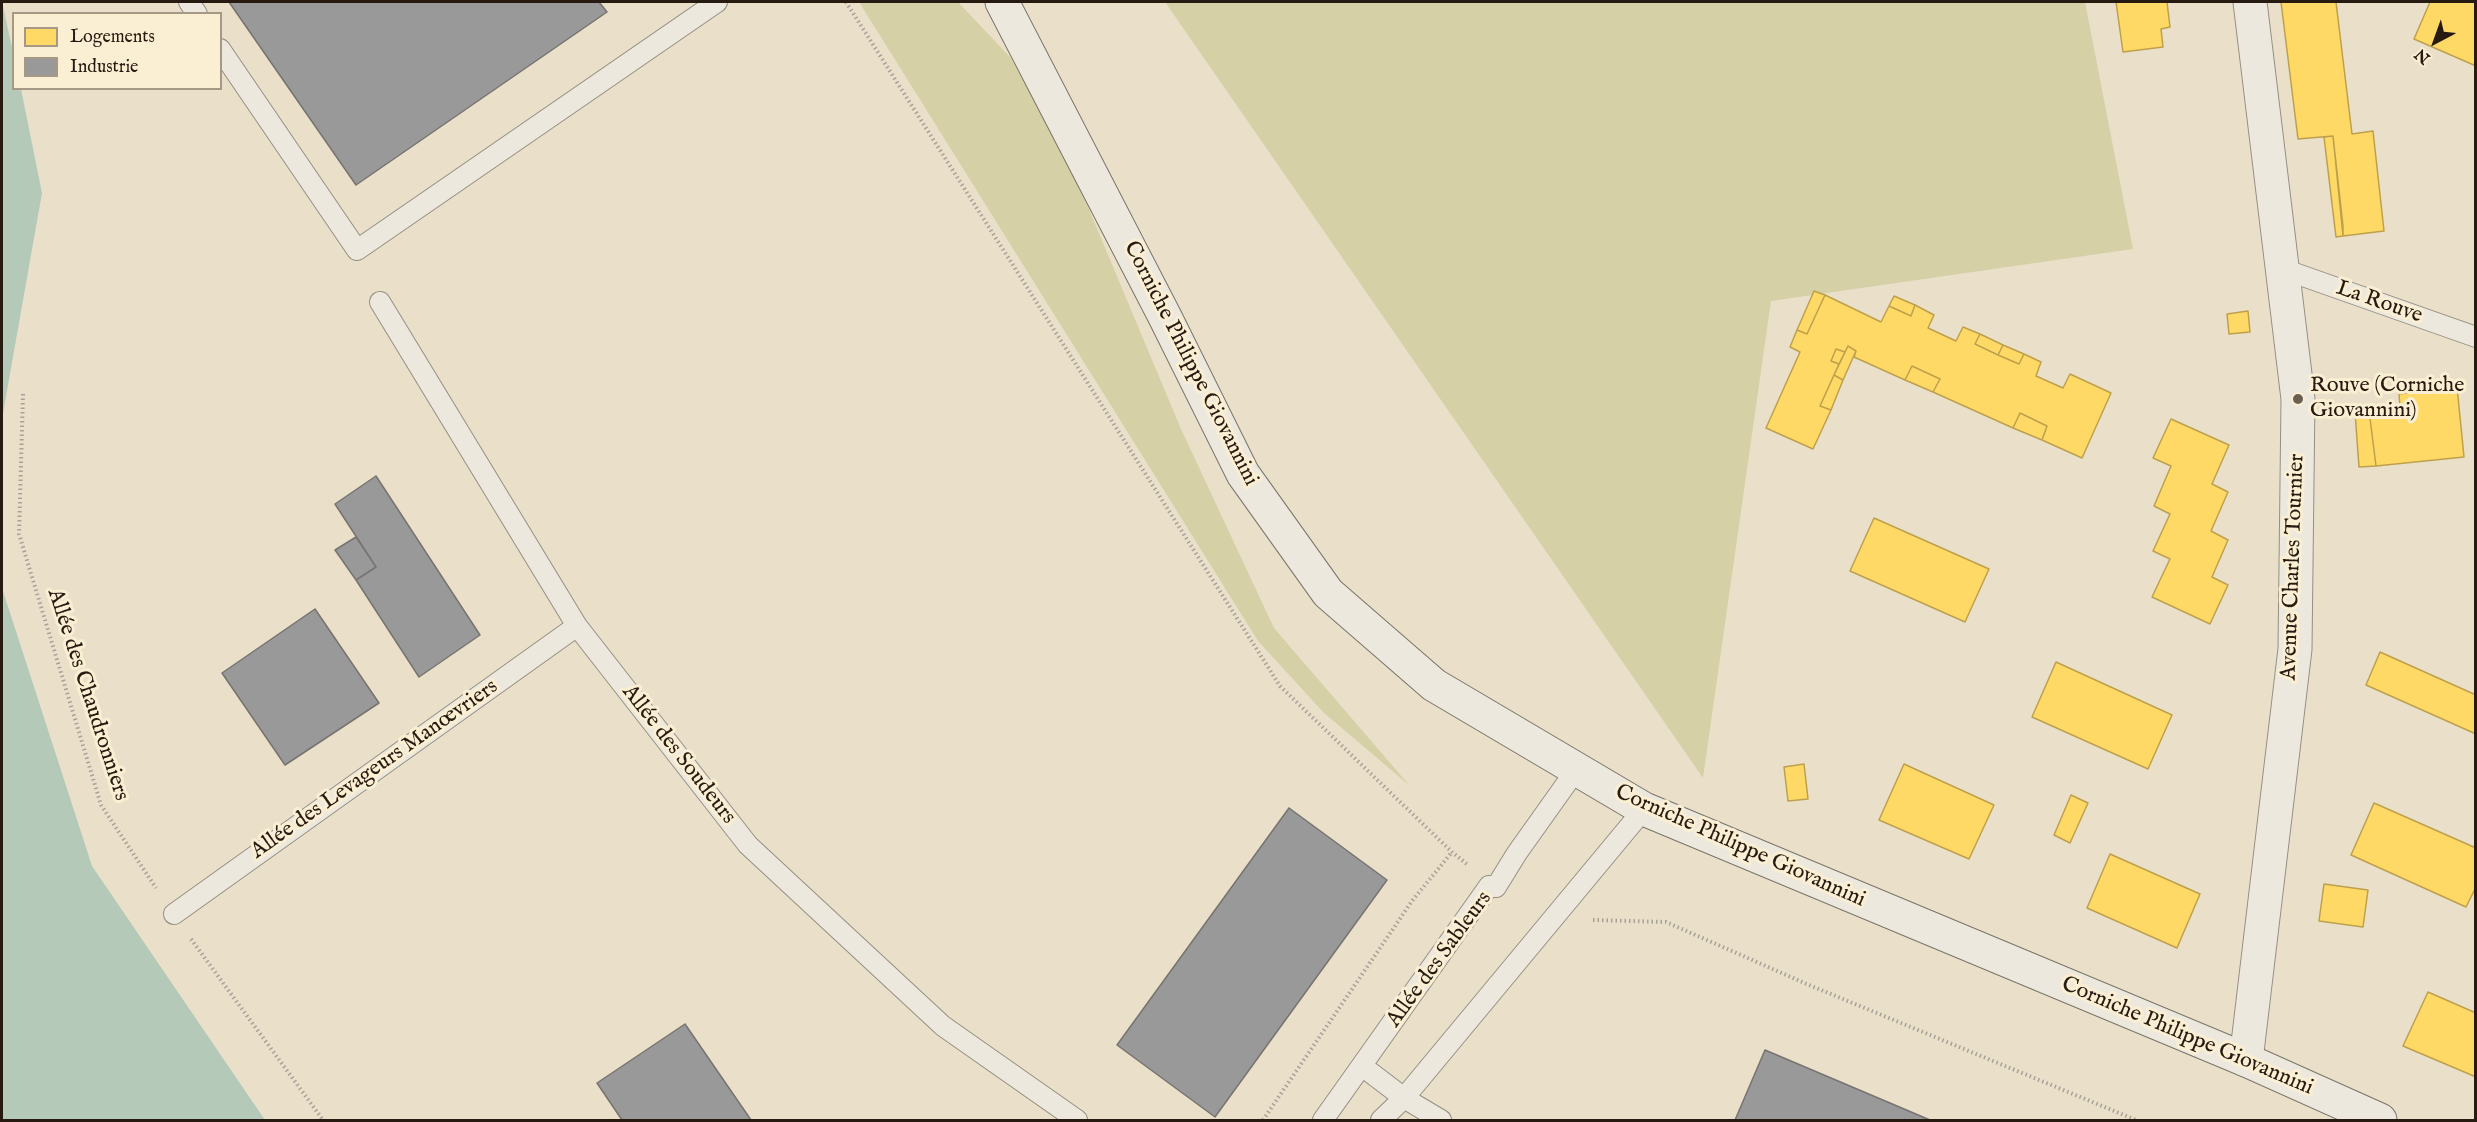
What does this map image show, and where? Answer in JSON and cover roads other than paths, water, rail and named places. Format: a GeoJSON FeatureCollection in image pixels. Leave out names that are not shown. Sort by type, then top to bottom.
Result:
{"type":"FeatureCollection","features":[{"type":"Feature","properties":{"kind":"main road","name":"Corniche Philippe Giovannini"},"geometry":{"type":"LineString","coordinates":[[1002,2],[1165,317],[1243,474],[1328,593],[1434,685],[1644,809],[2246,1060],[2380,1120]]}},
{"type":"Feature","properties":{"kind":"main road","name":"Avenue Charles Tournier"},"geometry":{"type":"LineString","coordinates":[[2246,1060],[2295,649],[2298,399],[2250,2]]}},
{"type":"Feature","properties":{"kind":"lane"},"geometry":{"type":"LineString","coordinates":[[222,52],[357,250],[717,2]]}},
{"type":"Feature","properties":{"kind":"lane","name":"La Rouve"},"geometry":{"type":"LineString","coordinates":[[2283,269],[2475,337]]}},
{"type":"Feature","properties":{"kind":"lane","name":"Allée des Soudeurs"},"geometry":{"type":"LineString","coordinates":[[380,302],[577,626],[748,845],[943,1026],[1077,1120]]}},
{"type":"Feature","properties":{"kind":"lane","name":"Allée des Levageurs Manœvriers"},"geometry":{"type":"LineString","coordinates":[[174,914],[577,626]]}},
{"type":"Feature","properties":{"kind":"lane","name":"Allée des Sableurs"},"geometry":{"type":"LineString","coordinates":[[1323,1120],[1489,886],[1496,887],[1517,853],[1576,770]]}},
{"type":"Feature","properties":{"kind":"lane"},"geometry":{"type":"LineString","coordinates":[[1381,1120],[1404,1098],[1644,809]]}},
{"type":"Feature","properties":{"kind":"lane"},"geometry":{"type":"LineString","coordinates":[[1362,1066],[1404,1098],[1441,1120]]}},
{"type":"Feature","properties":{"kind":"place","name":"Rouve (Corniche Giovannini)"},"geometry":{"type":"Point","coordinates":[2298,399]}}]}
